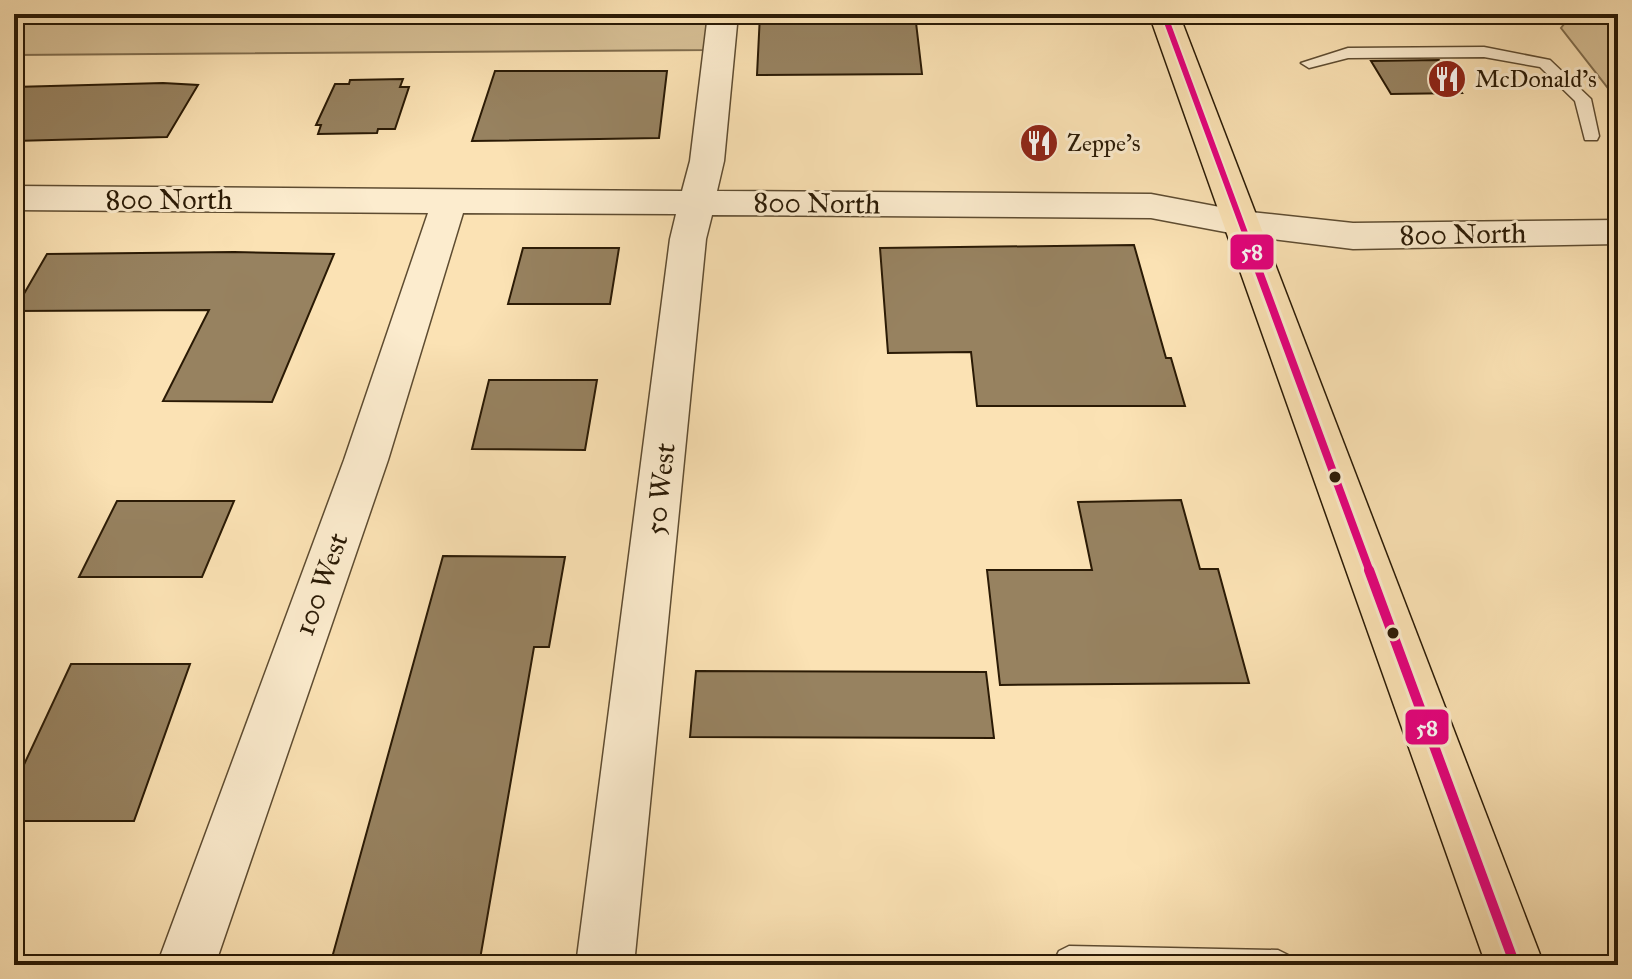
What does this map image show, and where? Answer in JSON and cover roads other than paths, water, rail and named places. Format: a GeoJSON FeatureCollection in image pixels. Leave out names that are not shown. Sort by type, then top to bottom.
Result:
{"type":"FeatureCollection","features":[{"type":"Feature","properties":{"kind":"main road"},"geometry":{"type":"LineString","coordinates":[[1164,14],[1515,965]]}},
{"type":"Feature","properties":{"kind":"street","name":"50 West"},"geometry":{"type":"LineString","coordinates":[[605,965],[688,239],[707,161],[723,14]]}},
{"type":"Feature","properties":{"kind":"street","name":"800 North"},"geometry":{"type":"LineString","coordinates":[[14,198],[1151,206],[1241,223],[1353,236],[1618,232]]}},
{"type":"Feature","properties":{"kind":"street","name":"100 West"},"geometry":{"type":"LineString","coordinates":[[186,965],[366,460],[449,201]]}},
{"type":"Feature","properties":{"kind":"lane"},"geometry":{"type":"LineString","coordinates":[[1309,63],[1348,53],[1484,52],[1545,63],[1583,99],[1591,136]]}},
{"type":"Feature","properties":{"kind":"lane"},"geometry":{"type":"LineString","coordinates":[[1067,965],[1069,961],[1278,965]]}},
{"type":"Feature","properties":{"kind":"place","name":"McDonald's"},"geometry":{"type":"Point","coordinates":[1447,79]}},
{"type":"Feature","properties":{"kind":"place","name":"Zeppe's"},"geometry":{"type":"Point","coordinates":[1039,143]}}]}
